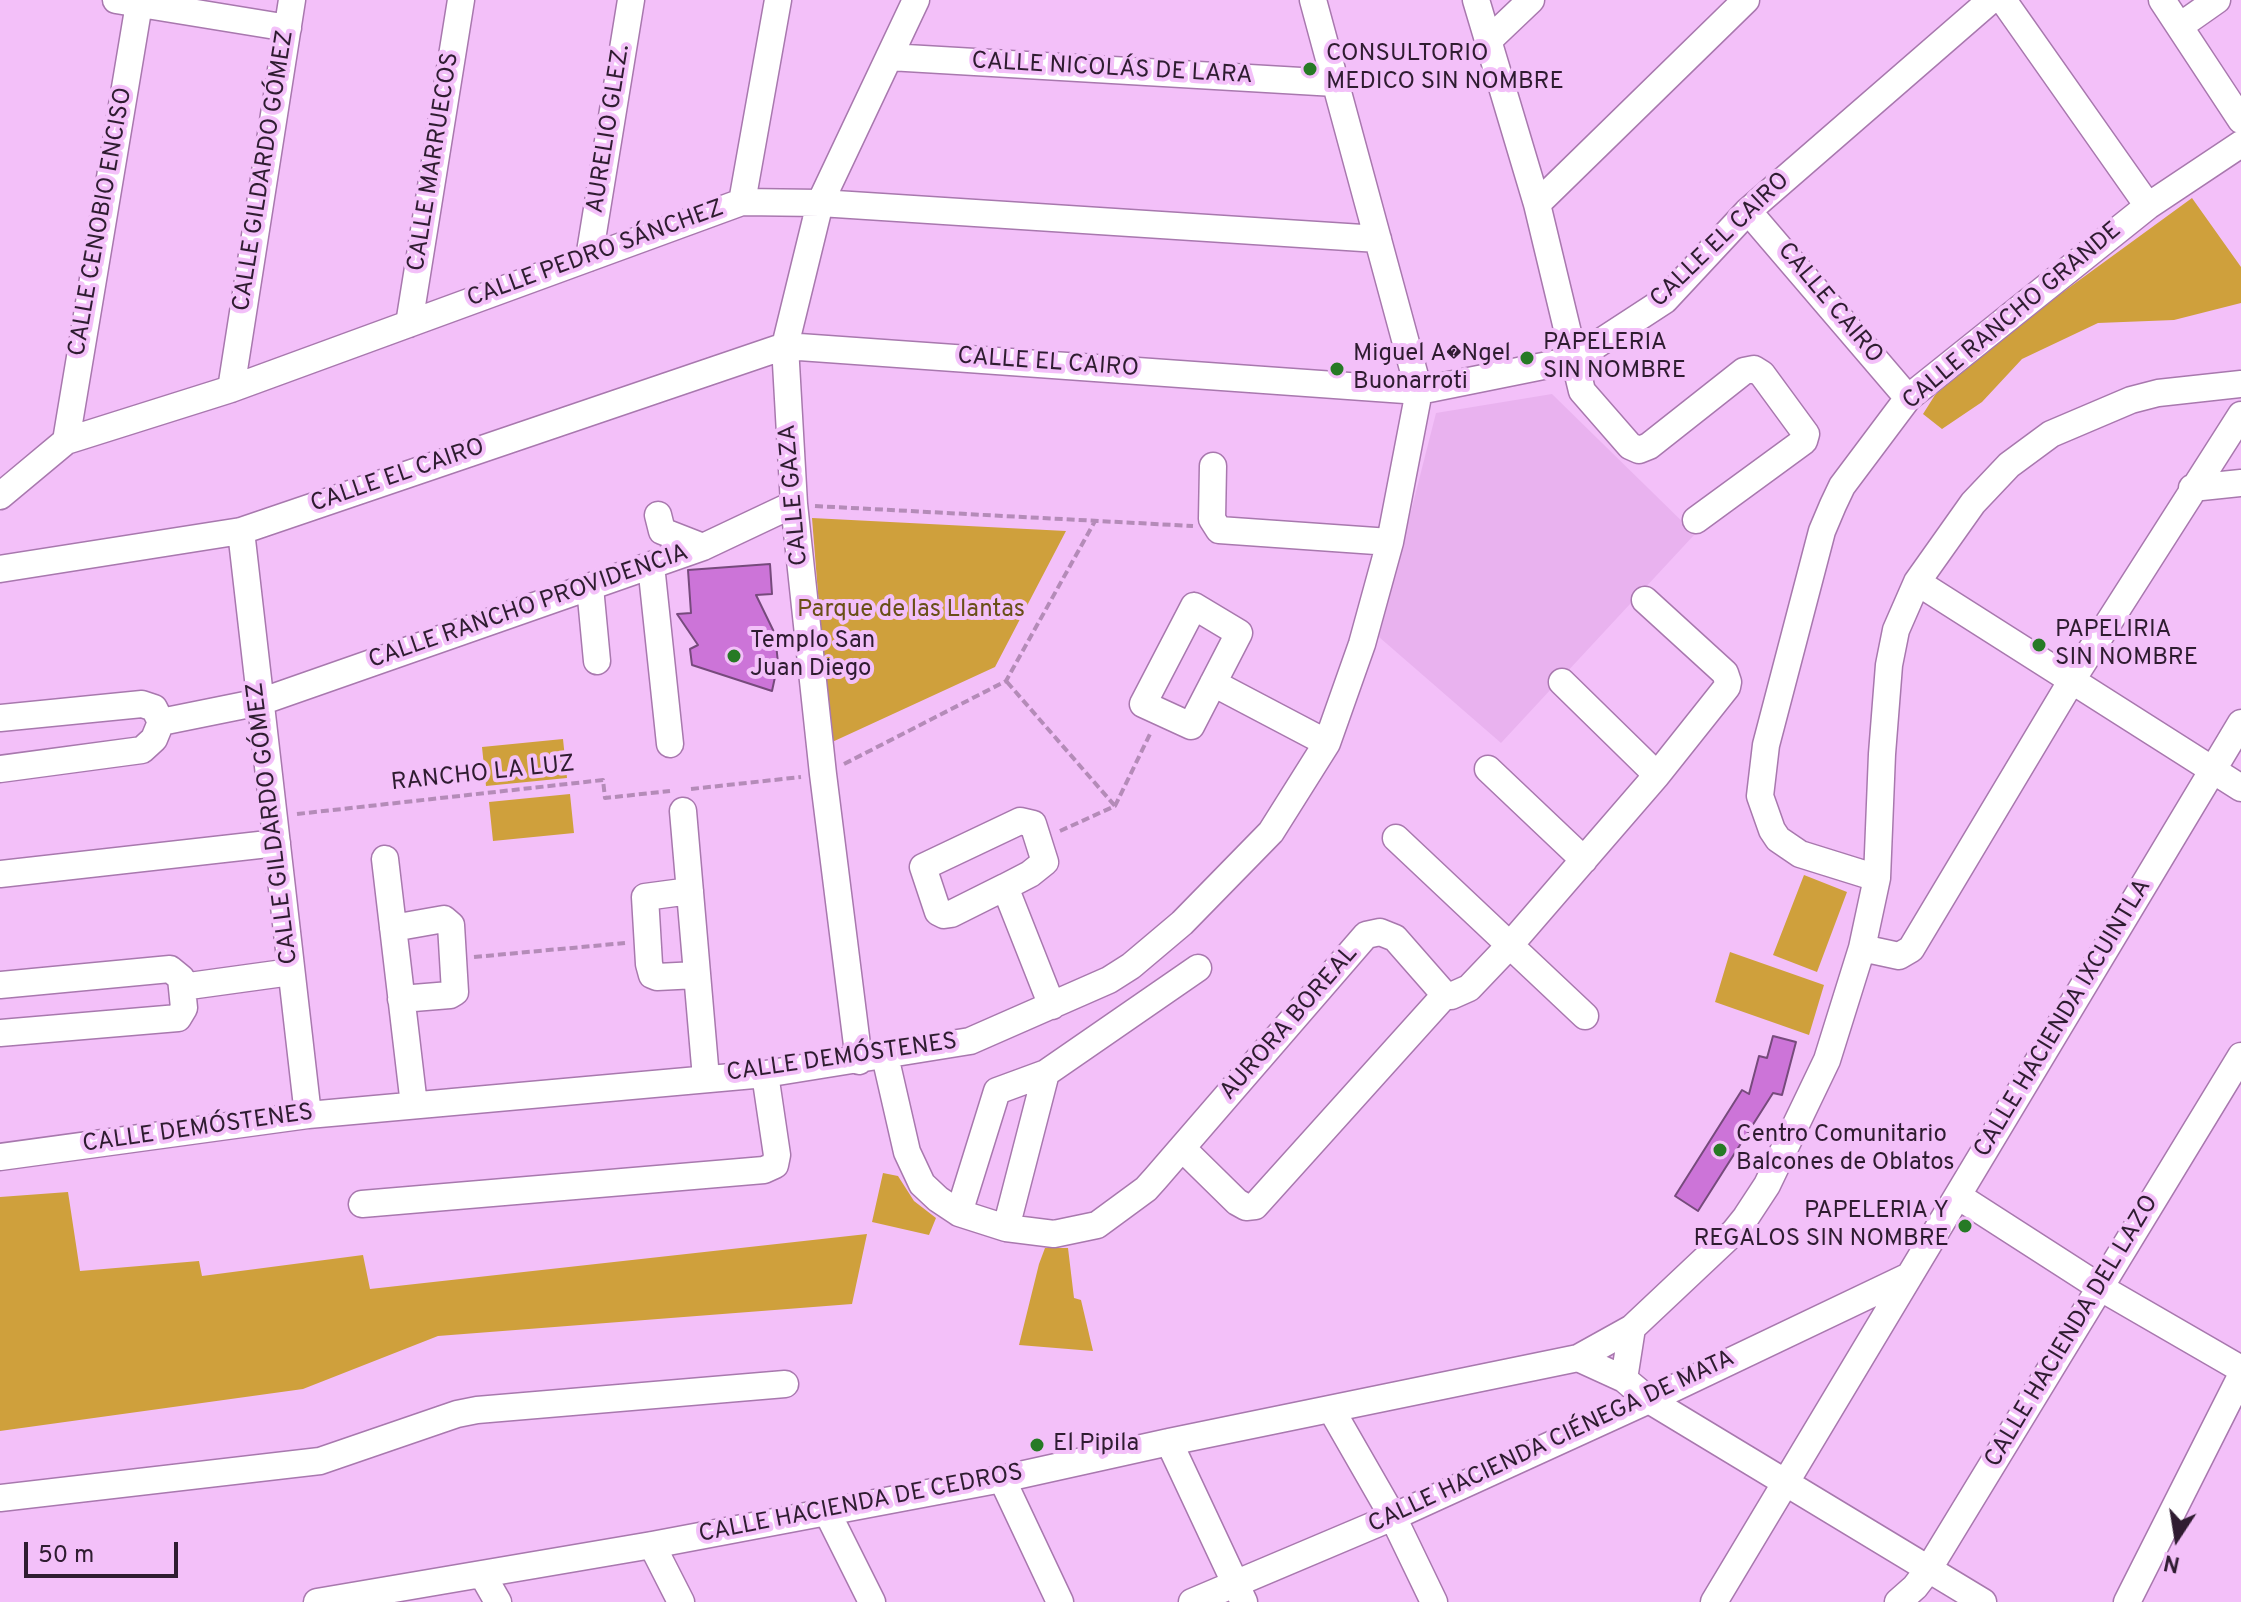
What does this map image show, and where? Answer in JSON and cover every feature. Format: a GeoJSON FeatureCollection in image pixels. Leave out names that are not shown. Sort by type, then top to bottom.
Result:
{"type":"FeatureCollection","features":[{"type":"Feature","properties":{"kind":"street","name":"CALLE GILDARDO GÓMEZ"},"geometry":{"type":"LineString","coordinates":[[231,389],[292,0]]}},
{"type":"Feature","properties":{"kind":"street","name":"CALLE MARRUECOS"},"geometry":{"type":"LineString","coordinates":[[409,324],[461,0]]}},
{"type":"Feature","properties":{"kind":"street","name":"AURELIO GLEZ."},"geometry":{"type":"LineString","coordinates":[[589,258],[631,0]]}},
{"type":"Feature","properties":{"kind":"street"},"geometry":{"type":"LineString","coordinates":[[742,202],[778,0]]}},
{"type":"Feature","properties":{"kind":"street","name":"CALLE GAZA"},"geometry":{"type":"LineString","coordinates":[[859,1061],[823,774],[794,504],[785,346],[820,203],[916,0]]}},
{"type":"Feature","properties":{"kind":"street","name":"CALLE DEMÓSTENES"},"geometry":{"type":"LineString","coordinates":[[0,1157],[308,1115],[765,1074],[970,1041],[1109,980],[1131,966],[1182,923],[1271,832],[1327,743],[1362,644],[1390,542],[1419,391],[1313,0]]}},
{"type":"Feature","properties":{"kind":"street"},"geometry":{"type":"LineString","coordinates":[[1476,0],[1537,204],[1582,391],[1630,446],[1639,450],[1649,446],[1744,371],[1754,369],[1762,374],[1804,429],[1804,441],[1696,520]]}},
{"type":"Feature","properties":{"kind":"street"},"geometry":{"type":"LineString","coordinates":[[1490,39],[1531,0]]}},
{"type":"Feature","properties":{"kind":"street"},"geometry":{"type":"LineString","coordinates":[[1537,204],[1746,0]]}},
{"type":"Feature","properties":{"kind":"street","name":"CALLE EL CAIRO"},"geometry":{"type":"LineString","coordinates":[[0,569],[241,531],[785,346],[1419,391],[1573,360],[1665,300],[1748,211],[1991,0]]}},
{"type":"Feature","properties":{"kind":"street"},"geometry":{"type":"LineString","coordinates":[[2003,0],[2148,206]]}},
{"type":"Feature","properties":{"kind":"street"},"geometry":{"type":"LineString","coordinates":[[2162,0],[2241,120]]}},
{"type":"Feature","properties":{"kind":"street"},"geometry":{"type":"LineString","coordinates":[[2180,26],[2217,0]]}},
{"type":"Feature","properties":{"kind":"street"},"geometry":{"type":"LineString","coordinates":[[128,2],[288,28]]}},
{"type":"Feature","properties":{"kind":"street","name":"CALLE CENOBIO ENCISO"},"geometry":{"type":"LineString","coordinates":[[66,441],[128,2]]}},
{"type":"Feature","properties":{"kind":"street","name":"CALLE NICOLÁS DE LARA"},"geometry":{"type":"LineString","coordinates":[[889,57],[1335,83]]}},
{"type":"Feature","properties":{"kind":"street","name":"CALLE RANCHO GRANDE"},"geometry":{"type":"LineString","coordinates":[[1877,878],[1800,854],[1778,839],[1760,796],[1766,745],[1822,531],[1842,486],[1908,398],[2148,206],[2241,144]]}},
{"type":"Feature","properties":{"kind":"street","name":"CALLE PEDRO SÁNCHEZ"},"geometry":{"type":"LineString","coordinates":[[0,496],[66,441],[231,389],[742,202],[820,203],[1378,239]]}},
{"type":"Feature","properties":{"kind":"street","name":"CALLE CAIRO"},"geometry":{"type":"LineString","coordinates":[[1748,211],[1908,398]]}},
{"type":"Feature","properties":{"kind":"street","name":"CALLE HACIENDA DE CEDROS"},"geometry":{"type":"LineString","coordinates":[[317,1602],[652,1545],[1002,1479],[1578,1358],[1632,1328],[1734,1232],[1762,1193],[1827,1060],[1862,948],[1877,878],[1889,665],[1896,630],[1917,582],[1973,503],[2009,465],[2051,434],[2131,400],[2158,393],[2241,384]]}},
{"type":"Feature","properties":{"kind":"street"},"geometry":{"type":"LineString","coordinates":[[1862,948],[1895,956],[1911,949],[2072,680],[2241,415]]}},
{"type":"Feature","properties":{"kind":"street"},"geometry":{"type":"LineString","coordinates":[[1213,466],[1212,519],[1216,528],[1390,542]]}},
{"type":"Feature","properties":{"kind":"street"},"geometry":{"type":"LineString","coordinates":[[2192,488],[2241,483]]}},
{"type":"Feature","properties":{"kind":"street","name":"CALLE RANCHO PROVIDENCIA"},"geometry":{"type":"LineString","coordinates":[[161,722],[260,702],[703,547],[794,504]]}},
{"type":"Feature","properties":{"kind":"street"},"geometry":{"type":"LineString","coordinates":[[658,515],[662,531],[703,547]]}},
{"type":"Feature","properties":{"kind":"street","name":"CALLE GILDARDO GÓMEZ"},"geometry":{"type":"LineString","coordinates":[[241,531],[308,1115]]}},
{"type":"Feature","properties":{"kind":"street"},"geometry":{"type":"LineString","coordinates":[[651,565],[670,744]]}},
{"type":"Feature","properties":{"kind":"street"},"geometry":{"type":"LineString","coordinates":[[1917,582],[2241,788]]}},
{"type":"Feature","properties":{"kind":"street"},"geometry":{"type":"LineString","coordinates":[[590,587],[597,661]]}},
{"type":"Feature","properties":{"kind":"street"},"geometry":{"type":"LineString","coordinates":[[1182,1148],[1237,1202],[1255,1206],[1445,995],[1464,992],[1510,945],[1657,775],[1728,682],[1725,673],[1645,600]]}},
{"type":"Feature","properties":{"kind":"street"},"geometry":{"type":"LineString","coordinates":[[1194,606],[1239,633],[1213,683],[1191,726],[1152,709],[1194,606]]}},
{"type":"Feature","properties":{"kind":"street"},"geometry":{"type":"LineString","coordinates":[[1562,682],[1657,775]]}},
{"type":"Feature","properties":{"kind":"street"},"geometry":{"type":"LineString","coordinates":[[1213,683],[1327,743]]}},
{"type":"Feature","properties":{"kind":"street"},"geometry":{"type":"LineString","coordinates":[[0,718],[142,704],[154,708],[161,722],[154,739],[142,750],[0,769]]}},
{"type":"Feature","properties":{"kind":"street","name":"CALLE HACIENDA IXCUINTLA"},"geometry":{"type":"LineString","coordinates":[[1714,1602],[2241,723]]}},
{"type":"Feature","properties":{"kind":"street"},"geometry":{"type":"LineString","coordinates":[[1488,769],[1584,860]]}},
{"type":"Feature","properties":{"kind":"street"},"geometry":{"type":"LineString","coordinates":[[683,811],[706,1078]]}},
{"type":"Feature","properties":{"kind":"street"},"geometry":{"type":"LineString","coordinates":[[1020,821],[1033,824],[1039,841],[1046,858],[1044,864],[951,914],[938,912],[923,867],[1020,821]]}},
{"type":"Feature","properties":{"kind":"street"},"geometry":{"type":"LineString","coordinates":[[1396,838],[1585,1016]]}},
{"type":"Feature","properties":{"kind":"street"},"geometry":{"type":"LineString","coordinates":[[0,874],[277,843]]}},
{"type":"Feature","properties":{"kind":"street"},"geometry":{"type":"LineString","coordinates":[[385,859],[414,1105]]}},
{"type":"Feature","properties":{"kind":"street"},"geometry":{"type":"LineString","coordinates":[[1005,887],[1052,1006]]}},
{"type":"Feature","properties":{"kind":"street"},"geometry":{"type":"LineString","coordinates":[[690,891],[645,897],[647,941],[652,975],[663,978],[697,975]]}},
{"type":"Feature","properties":{"kind":"street"},"geometry":{"type":"LineString","coordinates":[[393,928],[444,919],[449,921],[454,959],[456,987],[453,994],[401,999]]}},
{"type":"Feature","properties":{"kind":"street","name":"AURORA BOREAL"},"geometry":{"type":"LineString","coordinates":[[885,1056],[897,1118],[915,1171],[929,1192],[959,1213],[1006,1228],[1054,1234],[1097,1225],[1146,1189],[1366,935],[1380,932],[1395,938],[1445,995]]}},
{"type":"Feature","properties":{"kind":"street"},"geometry":{"type":"LineString","coordinates":[[959,1213],[997,1091],[1046,1073],[1198,968]]}},
{"type":"Feature","properties":{"kind":"street"},"geometry":{"type":"LineString","coordinates":[[0,985],[170,969],[178,974],[184,1008],[178,1018],[0,1033]]}},
{"type":"Feature","properties":{"kind":"street"},"geometry":{"type":"LineString","coordinates":[[182,987],[291,972]]}},
{"type":"Feature","properties":{"kind":"street","name":"CALLE HACIENDA DEL LAZO"},"geometry":{"type":"LineString","coordinates":[[1898,1602],[1928,1570],[2241,1056]]}},
{"type":"Feature","properties":{"kind":"street"},"geometry":{"type":"LineString","coordinates":[[1006,1228],[1046,1073]]}},
{"type":"Feature","properties":{"kind":"street"},"geometry":{"type":"LineString","coordinates":[[362,1204],[764,1170],[775,1165],[777,1155],[765,1074]]}},
{"type":"Feature","properties":{"kind":"street"},"geometry":{"type":"LineString","coordinates":[[1958,1196],[2101,1288],[2241,1369]]}},
{"type":"Feature","properties":{"kind":"street","name":"CALLE HACIENDA CIÉNEGA DE MATA"},"geometry":{"type":"LineString","coordinates":[[1192,1602],[1239,1593],[1393,1517],[1909,1276]]}},
{"type":"Feature","properties":{"kind":"street"},"geometry":{"type":"LineString","coordinates":[[1624,1379],[1632,1328]]}},
{"type":"Feature","properties":{"kind":"street"},"geometry":{"type":"LineString","coordinates":[[1578,1358],[1624,1379],[1649,1400],[1983,1602]]}},
{"type":"Feature","properties":{"kind":"street"},"geometry":{"type":"LineString","coordinates":[[2127,1602],[2241,1376]]}},
{"type":"Feature","properties":{"kind":"street"},"geometry":{"type":"LineString","coordinates":[[0,1498],[320,1461],[477,1410],[785,1384]]}},
{"type":"Feature","properties":{"kind":"street"},"geometry":{"type":"LineString","coordinates":[[1331,1409],[1393,1517],[1434,1602]]}},
{"type":"Feature","properties":{"kind":"street"},"geometry":{"type":"LineString","coordinates":[[1169,1442],[1239,1593]]}},
{"type":"Feature","properties":{"kind":"street"},"geometry":{"type":"LineString","coordinates":[[1002,1479],[1060,1602]]}},
{"type":"Feature","properties":{"kind":"street"},"geometry":{"type":"LineString","coordinates":[[827,1512],[872,1602]]}},
{"type":"Feature","properties":{"kind":"street"},"geometry":{"type":"LineString","coordinates":[[652,1545],[681,1602]]}},
{"type":"Feature","properties":{"kind":"street"},"geometry":{"type":"LineString","coordinates":[[482,1574],[498,1602]]}},
{"type":"Feature","properties":{"kind":"path"},"geometry":{"type":"LineString","coordinates":[[794,504],[1216,528]]}},
{"type":"Feature","properties":{"kind":"path"},"geometry":{"type":"LineString","coordinates":[[823,774],[1006,681],[1095,521]]}},
{"type":"Feature","properties":{"kind":"path"},"geometry":{"type":"LineString","coordinates":[[1006,681],[1115,806]]}},
{"type":"Feature","properties":{"kind":"path"},"geometry":{"type":"LineString","coordinates":[[1039,841],[1115,806],[1152,709]]}},
{"type":"Feature","properties":{"kind":"path","name":"RANCHO LA LUZ"},"geometry":{"type":"LineString","coordinates":[[273,816],[603,780],[605,798],[823,774]]}},
{"type":"Feature","properties":{"kind":"path"},"geometry":{"type":"LineString","coordinates":[[454,959],[647,941]]}},
{"type":"Feature","properties":{"kind":"shaded area"},"geometry":{"type":"Polygon","coordinates":[[[1552,394],[1695,534],[1501,743],[1379,637],[1436,413],[1552,394]]]}},
{"type":"Feature","properties":{"kind":"green space"},"geometry":{"type":"Polygon","coordinates":[[[2192,198],[2241,267],[2241,303],[2174,320],[2098,323],[2022,359],[1982,402],[1942,429],[1923,414],[1935,395],[1989,346],[2192,198]]]}},
{"type":"Feature","properties":{"kind":"green space","name":"Parque de las Llantas"},"geometry":{"type":"Polygon","coordinates":[[[812,518],[1066,531],[995,667],[830,743],[812,518]]]}},
{"type":"Feature","properties":{"kind":"green space"},"geometry":{"type":"Polygon","coordinates":[[[563,739],[567,778],[486,786],[482,747],[563,739]]]}},
{"type":"Feature","properties":{"kind":"green space"},"geometry":{"type":"Polygon","coordinates":[[[570,794],[574,833],[493,841],[489,802],[570,794]]]}},
{"type":"Feature","properties":{"kind":"green space"},"geometry":{"type":"Polygon","coordinates":[[[1804,875],[1847,892],[1817,972],[1773,955],[1804,875]]]}},
{"type":"Feature","properties":{"kind":"green space"},"geometry":{"type":"Polygon","coordinates":[[[1730,952],[1824,985],[1809,1035],[1715,1002],[1730,952]]]}},
{"type":"Feature","properties":{"kind":"green space"},"geometry":{"type":"Polygon","coordinates":[[[883,1173],[898,1176],[914,1201],[936,1218],[929,1235],[872,1222],[883,1173]]]}},
{"type":"Feature","properties":{"kind":"green space"},"geometry":{"type":"Polygon","coordinates":[[[68,1192],[80,1271],[199,1261],[202,1276],[363,1255],[370,1289],[867,1234],[852,1304],[438,1336],[303,1389],[0,1431],[0,1197],[68,1192]]]}},
{"type":"Feature","properties":{"kind":"green space"},"geometry":{"type":"Polygon","coordinates":[[[1045,1248],[1068,1248],[1074,1298],[1081,1300],[1093,1351],[1019,1345],[1045,1248]]]}},
{"type":"Feature","properties":{"kind":"building"},"geometry":{"type":"Polygon","coordinates":[[[770,564],[772,594],[756,595],[775,634],[778,663],[772,691],[692,665],[690,649],[698,645],[677,614],[691,613],[688,570],[770,564]]]}},
{"type":"Feature","properties":{"kind":"building","name":"Centro Comunitario Balcones de Oblatos"},"geometry":{"type":"Polygon","coordinates":[[[1773,1036],[1796,1042],[1782,1095],[1773,1093],[1698,1211],[1675,1196],[1742,1090],[1749,1094],[1759,1056],[1767,1058],[1773,1036]]]}},
{"type":"Feature","properties":{"kind":"place","name":"CONSULTORIO MEDICO SIN NOMBRE"},"geometry":{"type":"Point","coordinates":[1310,69]}},
{"type":"Feature","properties":{"kind":"place","name":"PAPELERIA SIN NOMBRE"},"geometry":{"type":"Point","coordinates":[1527,358]}},
{"type":"Feature","properties":{"kind":"place","name":"Miguel A�Ngel Buonarroti"},"geometry":{"type":"Point","coordinates":[1337,369]}},
{"type":"Feature","properties":{"kind":"place","name":"PAPELIRIA SIN NOMBRE"},"geometry":{"type":"Point","coordinates":[2039,645]}},
{"type":"Feature","properties":{"kind":"place","name":"Templo San Juan Diego"},"geometry":{"type":"Point","coordinates":[734,656]}},
{"type":"Feature","properties":{"kind":"place","name":"Centro Comunitario Balcones de Oblatos"},"geometry":{"type":"Point","coordinates":[1720,1150]}},
{"type":"Feature","properties":{"kind":"place","name":"PAPELERIA Y REGALOS SIN NOMBRE"},"geometry":{"type":"Point","coordinates":[1965,1226]}},
{"type":"Feature","properties":{"kind":"place","name":"El Pipila"},"geometry":{"type":"Point","coordinates":[1037,1445]}}]}
